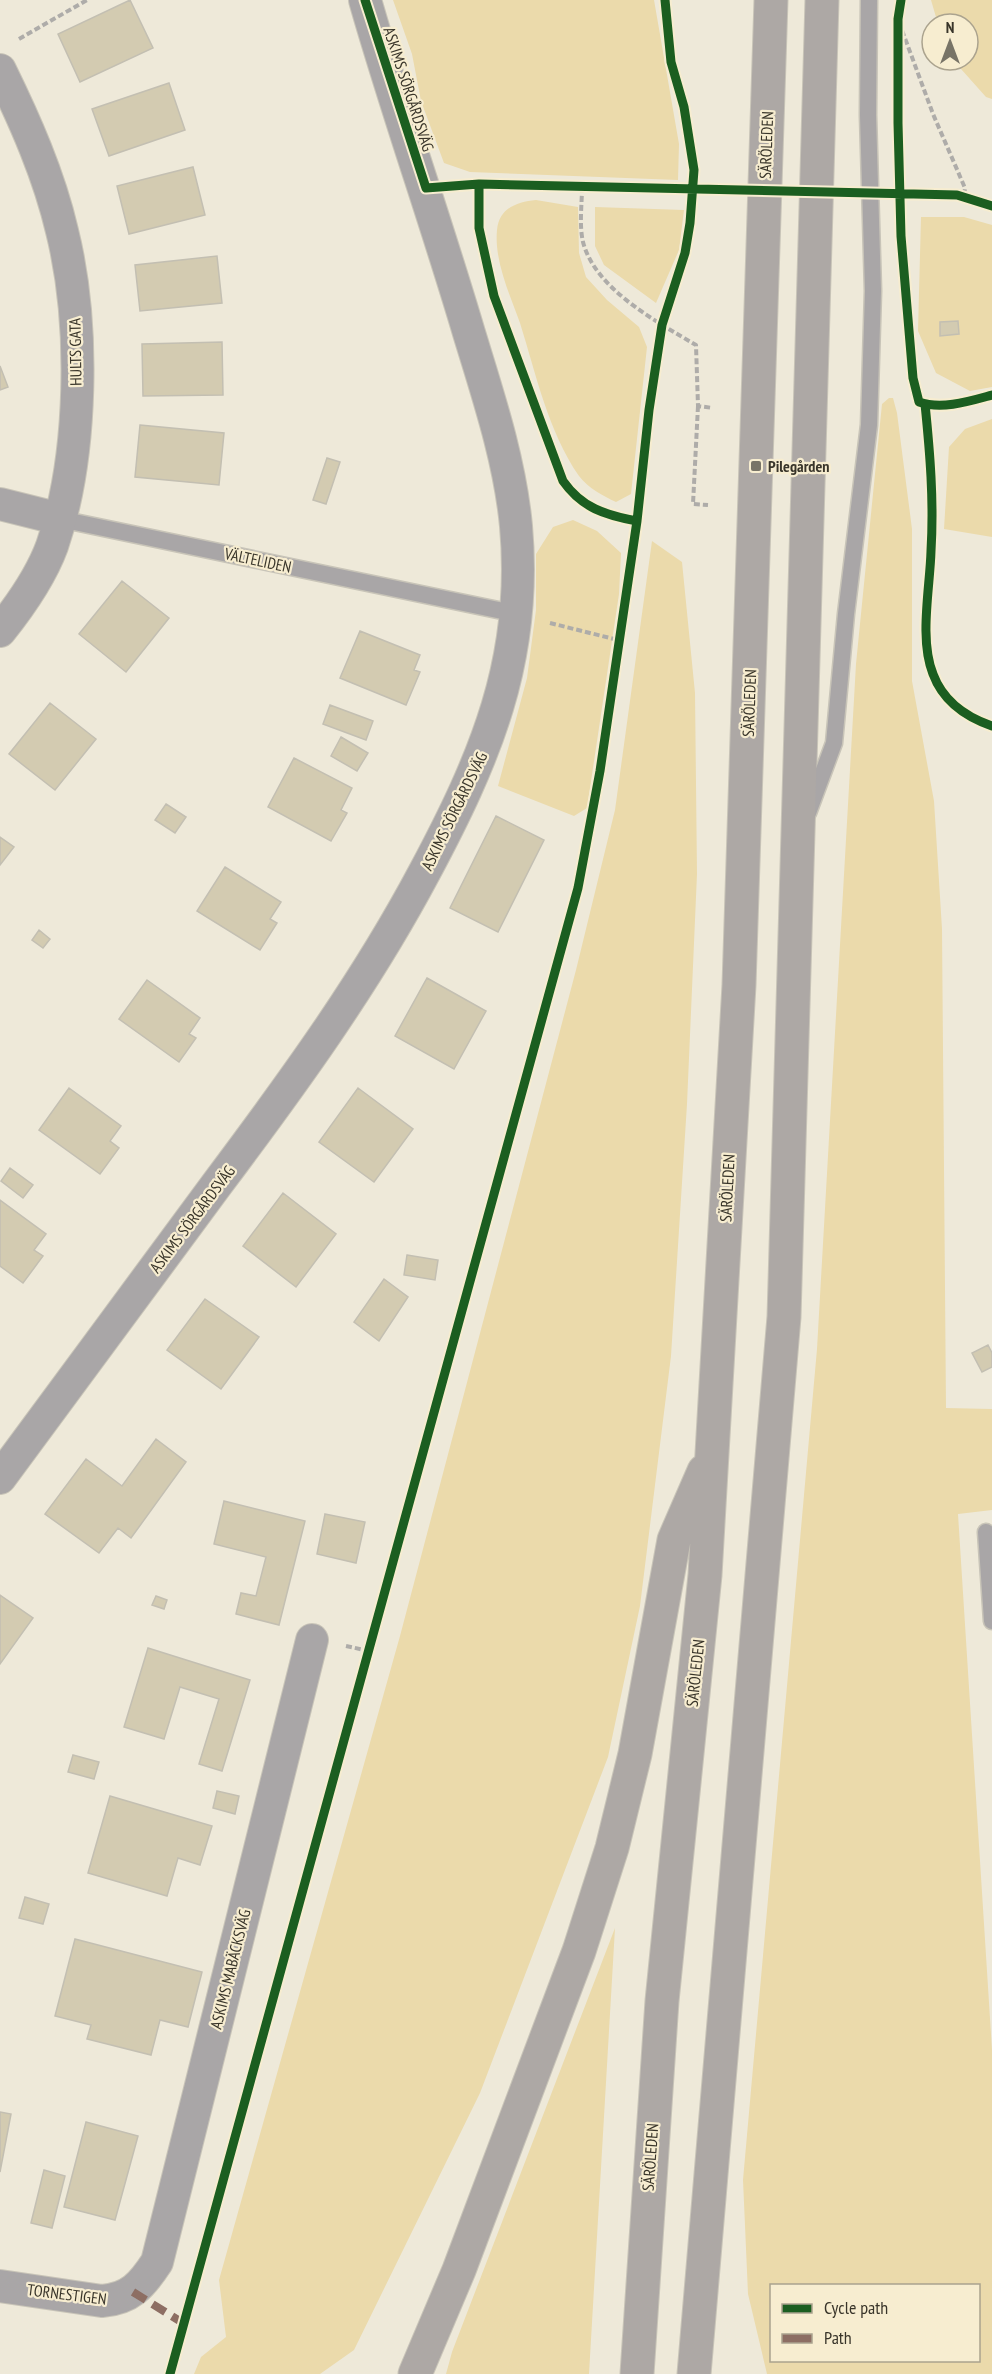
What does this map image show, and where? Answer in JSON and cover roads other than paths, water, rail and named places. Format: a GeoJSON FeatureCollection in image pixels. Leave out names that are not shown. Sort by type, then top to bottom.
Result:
{"type":"FeatureCollection","features":[{"type":"Feature","properties":{"kind":"main road","name":"SÄRÖLEDEN"},"geometry":{"type":"LineString","coordinates":[[637,2374],[656,2084],[705,1575],[712,1453],[740,949],[771,0]]}},
{"type":"Feature","properties":{"kind":"main road"},"geometry":{"type":"LineString","coordinates":[[694,2374],[784,1317],[822,0]]}},
{"type":"Feature","properties":{"kind":"main road"},"geometry":{"type":"LineString","coordinates":[[415,2374],[459,2270],[579,1951],[612,1848],[635,1754],[674,1540],[712,1453]]}},
{"type":"Feature","properties":{"kind":"street","name":"ASKIMS SÖRGÅRDSVÄG"},"geometry":{"type":"LineString","coordinates":[[0,1478],[303,1068],[394,929],[463,801],[486,747],[528,617],[518,560],[508,473],[485,386],[426,188],[365,0]]}},
{"type":"Feature","properties":{"kind":"street","name":"HULTS GATA"},"geometry":{"type":"LineString","coordinates":[[0,631],[38,574],[51,548],[60,519],[71,460],[77,388],[77,331],[63,232],[5,57]]}},
{"type":"Feature","properties":{"kind":"street","name":"VÄLTELIDEN"},"geometry":{"type":"LineString","coordinates":[[0,504],[60,519]]}},
{"type":"Feature","properties":{"kind":"street","name":"ASKIMS MABÄCKSVÄG"},"geometry":{"type":"LineString","coordinates":[[133,2292],[157,2262],[312,1640]]}},
{"type":"Feature","properties":{"kind":"street","name":"TORNESTIGEN"},"geometry":{"type":"LineString","coordinates":[[0,2286],[102,2301],[119,2300],[133,2292]]}},
{"type":"Feature","properties":{"kind":"lane"},"geometry":{"type":"LineString","coordinates":[[799,840],[834,743],[846,614],[869,425],[873,291],[868,115],[869,0]]}},
{"type":"Feature","properties":{"kind":"lane","name":"VÄLTELIDEN"},"geometry":{"type":"LineString","coordinates":[[60,519],[528,617]]}},
{"type":"Feature","properties":{"kind":"lane"},"geometry":{"type":"LineString","coordinates":[[986,1532],[992,1621]]}},
{"type":"Feature","properties":{"kind":"place","name":"Pilegården"},"geometry":{"type":"Point","coordinates":[756,466]}}]}
